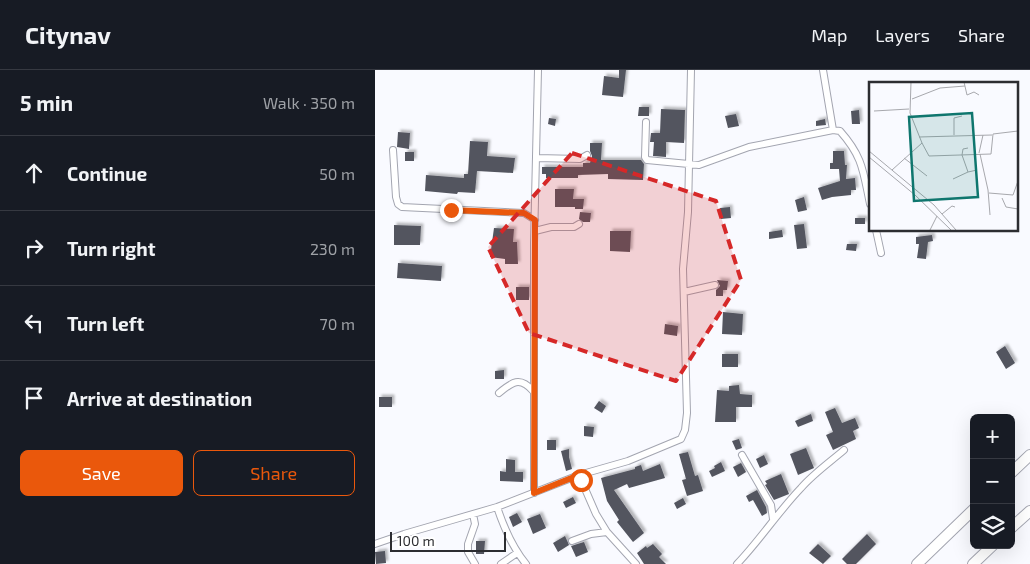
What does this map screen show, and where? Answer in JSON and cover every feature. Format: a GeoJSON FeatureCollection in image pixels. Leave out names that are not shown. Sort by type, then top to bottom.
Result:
{"type":"FeatureCollection","features":[{"type":"Feature","properties":{"kind":"highway"},"geometry":{"type":"LineString","coordinates":[[1015,469],[1030,455]]}},
{"type":"Feature","properties":{"kind":"highway"},"geometry":{"type":"LineString","coordinates":[[1015,524],[1030,511]]}},
{"type":"Feature","properties":{"kind":"highway"},"geometry":{"type":"LineString","coordinates":[[917,564],[970,513]]}},
{"type":"Feature","properties":{"kind":"highway"},"geometry":{"type":"LineString","coordinates":[[973,564],[989,549]]}},
{"type":"Feature","properties":{"kind":"street"},"geometry":{"type":"LineString","coordinates":[[534,493],[533,391],[538,70]]}},
{"type":"Feature","properties":{"kind":"street"},"geometry":{"type":"LineString","coordinates":[[375,544],[497,507],[579,475],[628,461],[681,440],[685,430],[687,413],[683,269],[688,212],[691,70]]}},
{"type":"Feature","properties":{"kind":"street"},"geometry":{"type":"LineString","coordinates":[[823,70],[833,130]]}},
{"type":"Feature","properties":{"kind":"street"},"geometry":{"type":"LineString","coordinates":[[646,122],[645,157],[647,160],[699,165],[749,146],[833,130],[840,131],[854,147],[861,160],[869,199]]}},
{"type":"Feature","properties":{"kind":"street"},"geometry":{"type":"LineString","coordinates":[[393,150],[396,197],[398,204],[402,207],[524,213],[535,220]]}},
{"type":"Feature","properties":{"kind":"street"},"geometry":{"type":"LineString","coordinates":[[537,158],[580,159],[587,155]]}},
{"type":"Feature","properties":{"kind":"street"},"geometry":{"type":"LineString","coordinates":[[535,231],[551,227],[574,227],[579,224]]}},
{"type":"Feature","properties":{"kind":"street"},"geometry":{"type":"LineString","coordinates":[[875,231],[881,253]]}},
{"type":"Feature","properties":{"kind":"street"},"geometry":{"type":"LineString","coordinates":[[684,292],[715,285]]}},
{"type":"Feature","properties":{"kind":"street"},"geometry":{"type":"LineString","coordinates":[[499,393],[512,383],[519,382],[527,384],[533,391]]}},
{"type":"Feature","properties":{"kind":"street"},"geometry":{"type":"LineString","coordinates":[[737,564],[754,547],[773,519],[803,485],[844,450]]}},
{"type":"Feature","properties":{"kind":"street"},"geometry":{"type":"LineString","coordinates":[[742,455],[771,505],[773,519]]}},
{"type":"Feature","properties":{"kind":"street"},"geometry":{"type":"LineString","coordinates":[[579,475],[596,514],[607,532],[636,564]]}},
{"type":"Feature","properties":{"kind":"street"},"geometry":{"type":"LineString","coordinates":[[497,507],[504,528],[517,553],[526,564]]}},
{"type":"Feature","properties":{"kind":"street"},"geometry":{"type":"LineString","coordinates":[[473,514],[475,524],[468,544],[468,552],[475,564]]}},
{"type":"Feature","properties":{"kind":"street"},"geometry":{"type":"LineString","coordinates":[[572,541],[591,534],[607,532]]}},
{"type":"Feature","properties":{"kind":"street"},"geometry":{"type":"LineString","coordinates":[[501,564],[517,553]]}},
{"type":"Feature","properties":{"kind":"highlighted area"},"geometry":{"type":"Polygon","coordinates":[[[572,153],[716,201],[741,280],[676,381],[529,333],[488,247],[572,153]]]}},
{"type":"Feature","properties":{"kind":"building"},"geometry":{"type":"Polygon","coordinates":[[[619,70],[626,70],[623,97],[602,95],[604,76],[619,78],[619,70]]]}},
{"type":"Feature","properties":{"kind":"building"},"geometry":{"type":"Polygon","coordinates":[[[639,107],[649,107],[649,116],[638,116],[639,107]]]}},
{"type":"Feature","properties":{"kind":"building"},"geometry":{"type":"Polygon","coordinates":[[[661,109],[685,110],[684,143],[666,142],[666,157],[653,156],[654,142],[650,142],[651,133],[660,133],[661,109]]]}},
{"type":"Feature","properties":{"kind":"building"},"geometry":{"type":"Polygon","coordinates":[[[859,110],[860,124],[852,124],[851,111],[859,110]]]}},
{"type":"Feature","properties":{"kind":"building"},"geometry":{"type":"Polygon","coordinates":[[[736,114],[739,126],[728,128],[725,116],[736,114]]]}},
{"type":"Feature","properties":{"kind":"building"},"geometry":{"type":"Polygon","coordinates":[[[549,118],[556,119],[555,126],[548,124],[549,118]]]}},
{"type":"Feature","properties":{"kind":"building"},"geometry":{"type":"Polygon","coordinates":[[[825,119],[826,125],[816,126],[816,121],[825,119]]]}},
{"type":"Feature","properties":{"kind":"building"},"geometry":{"type":"Polygon","coordinates":[[[398,132],[410,133],[409,149],[397,147],[398,132]]]}},
{"type":"Feature","properties":{"kind":"building"},"geometry":{"type":"Polygon","coordinates":[[[470,141],[488,142],[487,156],[515,158],[513,173],[477,171],[475,193],[458,192],[457,194],[425,191],[426,175],[464,178],[464,174],[468,174],[470,141]]]}},
{"type":"Feature","properties":{"kind":"building"},"geometry":{"type":"Polygon","coordinates":[[[590,143],[602,143],[601,160],[641,160],[644,164],[643,180],[608,179],[608,174],[578,175],[578,178],[546,178],[546,174],[542,174],[542,167],[583,167],[583,163],[590,163],[592,156],[590,143]]]}},
{"type":"Feature","properties":{"kind":"building"},"geometry":{"type":"Polygon","coordinates":[[[833,151],[844,151],[845,165],[847,165],[846,179],[855,178],[856,190],[851,190],[851,195],[822,200],[818,188],[840,181],[839,169],[830,169],[830,163],[833,163],[833,151]]]}},
{"type":"Feature","properties":{"kind":"building"},"geometry":{"type":"Polygon","coordinates":[[[405,152],[414,152],[414,161],[405,161],[405,152]]]}},
{"type":"Feature","properties":{"kind":"building"},"geometry":{"type":"Polygon","coordinates":[[[555,189],[574,189],[573,199],[584,199],[583,209],[555,207],[555,189]]]}},
{"type":"Feature","properties":{"kind":"building"},"geometry":{"type":"Polygon","coordinates":[[[804,197],[807,210],[798,212],[795,200],[804,197]]]}},
{"type":"Feature","properties":{"kind":"building"},"geometry":{"type":"Polygon","coordinates":[[[730,207],[731,218],[721,219],[720,208],[730,207]]]}},
{"type":"Feature","properties":{"kind":"building"},"geometry":{"type":"Polygon","coordinates":[[[580,212],[591,213],[590,222],[583,222],[579,219],[580,212]]]}},
{"type":"Feature","properties":{"kind":"building"},"geometry":{"type":"Polygon","coordinates":[[[855,218],[865,218],[865,224],[855,224],[855,218]]]}},
{"type":"Feature","properties":{"kind":"building"},"geometry":{"type":"Polygon","coordinates":[[[804,224],[807,248],[797,249],[794,225],[804,224]]]}},
{"type":"Feature","properties":{"kind":"building"},"geometry":{"type":"Polygon","coordinates":[[[394,225],[421,226],[420,245],[394,245],[394,225]]]}},
{"type":"Feature","properties":{"kind":"building"},"geometry":{"type":"Polygon","coordinates":[[[494,228],[514,229],[513,242],[517,242],[518,264],[505,264],[505,259],[490,257],[494,228]]]}},
{"type":"Feature","properties":{"kind":"building"},"geometry":{"type":"Polygon","coordinates":[[[782,230],[783,237],[769,239],[769,232],[782,230]]]}},
{"type":"Feature","properties":{"kind":"building"},"geometry":{"type":"Polygon","coordinates":[[[610,231],[631,231],[630,252],[610,251],[610,231]]]}},
{"type":"Feature","properties":{"kind":"building"},"geometry":{"type":"Polygon","coordinates":[[[932,235],[933,241],[928,242],[926,259],[917,258],[919,244],[916,244],[916,237],[932,235]]]}},
{"type":"Feature","properties":{"kind":"building"},"geometry":{"type":"Polygon","coordinates":[[[847,244],[857,244],[856,251],[846,250],[847,244]]]}},
{"type":"Feature","properties":{"kind":"building"},"geometry":{"type":"Polygon","coordinates":[[[398,263],[442,266],[441,281],[397,278],[398,263]]]}},
{"type":"Feature","properties":{"kind":"building"},"geometry":{"type":"Polygon","coordinates":[[[717,280],[728,281],[727,290],[723,290],[723,296],[716,296],[716,290],[720,286],[717,280]]]}},
{"type":"Feature","properties":{"kind":"building"},"geometry":{"type":"Polygon","coordinates":[[[516,287],[529,287],[529,300],[516,300],[516,287]]]}},
{"type":"Feature","properties":{"kind":"building"},"geometry":{"type":"Polygon","coordinates":[[[723,312],[743,314],[742,335],[722,334],[723,312]]]}},
{"type":"Feature","properties":{"kind":"building"},"geometry":{"type":"Polygon","coordinates":[[[665,324],[678,326],[677,336],[664,334],[665,324]]]}},
{"type":"Feature","properties":{"kind":"building"},"geometry":{"type":"Polygon","coordinates":[[[1005,346],[1015,363],[1006,369],[996,352],[1005,346]]]}},
{"type":"Feature","properties":{"kind":"building"},"geometry":{"type":"Polygon","coordinates":[[[722,354],[738,354],[738,367],[722,367],[722,354]]]}},
{"type":"Feature","properties":{"kind":"building"},"geometry":{"type":"Polygon","coordinates":[[[504,370],[504,379],[495,379],[495,371],[504,370]]]}},
{"type":"Feature","properties":{"kind":"building"},"geometry":{"type":"Polygon","coordinates":[[[739,385],[740,394],[752,395],[752,407],[736,407],[736,422],[715,422],[717,390],[729,391],[729,386],[739,385]]]}},
{"type":"Feature","properties":{"kind":"building"},"geometry":{"type":"Polygon","coordinates":[[[379,397],[392,397],[392,407],[379,407],[379,397]]]}},
{"type":"Feature","properties":{"kind":"building"},"geometry":{"type":"Polygon","coordinates":[[[599,401],[606,406],[602,413],[594,408],[599,401]]]}},
{"type":"Feature","properties":{"kind":"building"},"geometry":{"type":"Polygon","coordinates":[[[835,408],[842,423],[855,418],[859,428],[853,431],[856,439],[833,450],[826,435],[833,432],[825,412],[835,408]]]}},
{"type":"Feature","properties":{"kind":"building"},"geometry":{"type":"Polygon","coordinates":[[[811,414],[813,421],[798,427],[795,421],[811,414]]]}},
{"type":"Feature","properties":{"kind":"building"},"geometry":{"type":"Polygon","coordinates":[[[584,426],[594,427],[593,437],[584,436],[584,426]]]}},
{"type":"Feature","properties":{"kind":"building"},"geometry":{"type":"Polygon","coordinates":[[[739,439],[742,448],[736,450],[732,441],[739,439]]]}},
{"type":"Feature","properties":{"kind":"building"},"geometry":{"type":"Polygon","coordinates":[[[547,440],[556,440],[556,450],[547,450],[547,440]]]}},
{"type":"Feature","properties":{"kind":"building"},"geometry":{"type":"Polygon","coordinates":[[[806,448],[814,468],[798,475],[790,454],[806,448]]]}},
{"type":"Feature","properties":{"kind":"building"},"geometry":{"type":"Polygon","coordinates":[[[569,449],[572,469],[566,471],[561,451],[569,449]]]}},
{"type":"Feature","properties":{"kind":"building"},"geometry":{"type":"Polygon","coordinates":[[[688,452],[695,476],[698,475],[703,491],[687,496],[682,480],[686,479],[679,454],[688,452]]]}},
{"type":"Feature","properties":{"kind":"building"},"geometry":{"type":"Polygon","coordinates":[[[764,455],[768,464],[760,468],[756,459],[764,455]]]}},
{"type":"Feature","properties":{"kind":"building"},"geometry":{"type":"Polygon","coordinates":[[[506,459],[515,460],[515,472],[523,472],[523,482],[500,481],[500,471],[506,472],[506,459]]]}},
{"type":"Feature","properties":{"kind":"building"},"geometry":{"type":"Polygon","coordinates":[[[721,462],[725,471],[712,477],[709,471],[721,462]]]}},
{"type":"Feature","properties":{"kind":"building"},"geometry":{"type":"Polygon","coordinates":[[[741,463],[746,472],[738,477],[733,467],[741,463]]]}},
{"type":"Feature","properties":{"kind":"building"},"geometry":{"type":"Polygon","coordinates":[[[660,464],[665,478],[629,488],[627,484],[614,490],[644,533],[633,542],[617,522],[619,520],[607,501],[601,478],[635,469],[635,467],[641,465],[643,471],[660,464]]]}},
{"type":"Feature","properties":{"kind":"building"},"geometry":{"type":"Polygon","coordinates":[[[781,474],[789,494],[774,500],[765,485],[767,484],[765,481],[781,474]]]}},
{"type":"Feature","properties":{"kind":"building"},"geometry":{"type":"Polygon","coordinates":[[[757,490],[766,507],[767,513],[762,516],[753,500],[749,502],[746,496],[757,490]]]}},
{"type":"Feature","properties":{"kind":"building"},"geometry":{"type":"Polygon","coordinates":[[[573,497],[576,503],[566,508],[563,502],[573,497]]]}},
{"type":"Feature","properties":{"kind":"building"},"geometry":{"type":"Polygon","coordinates":[[[683,498],[686,504],[677,509],[674,503],[683,498]]]}},
{"type":"Feature","properties":{"kind":"building"},"geometry":{"type":"Polygon","coordinates":[[[517,513],[522,522],[513,527],[509,517],[517,513]]]}},
{"type":"Feature","properties":{"kind":"building"},"geometry":{"type":"Polygon","coordinates":[[[540,514],[546,528],[533,534],[527,519],[540,514]]]}},
{"type":"Feature","properties":{"kind":"building"},"geometry":{"type":"Polygon","coordinates":[[[867,534],[876,544],[856,564],[847,564],[842,559],[867,534]]]}},
{"type":"Feature","properties":{"kind":"building"},"geometry":{"type":"Polygon","coordinates":[[[565,536],[569,545],[558,552],[553,543],[565,536]]]}},
{"type":"Feature","properties":{"kind":"building"},"geometry":{"type":"Polygon","coordinates":[[[476,541],[485,541],[484,554],[476,554],[476,541]]]}},
{"type":"Feature","properties":{"kind":"building"},"geometry":{"type":"Polygon","coordinates":[[[584,542],[588,552],[576,557],[571,546],[584,542]]]}},
{"type":"Feature","properties":{"kind":"building"},"geometry":{"type":"Polygon","coordinates":[[[653,544],[662,554],[659,557],[666,564],[644,564],[637,553],[646,546],[647,548],[653,544]]]}},
{"type":"Feature","properties":{"kind":"building"},"geometry":{"type":"Polygon","coordinates":[[[818,544],[831,556],[823,564],[809,553],[818,544]]]}},
{"type":"Feature","properties":{"kind":"building"},"geometry":{"type":"Polygon","coordinates":[[[385,551],[386,563],[376,564],[375,552],[385,551]]]}},
{"type":"Feature","properties":{"kind":"route"},"geometry":{"type":"LineString","coordinates":[[451,210],[524,213],[535,220],[534,493],[579,475],[581,480]]}}]}
